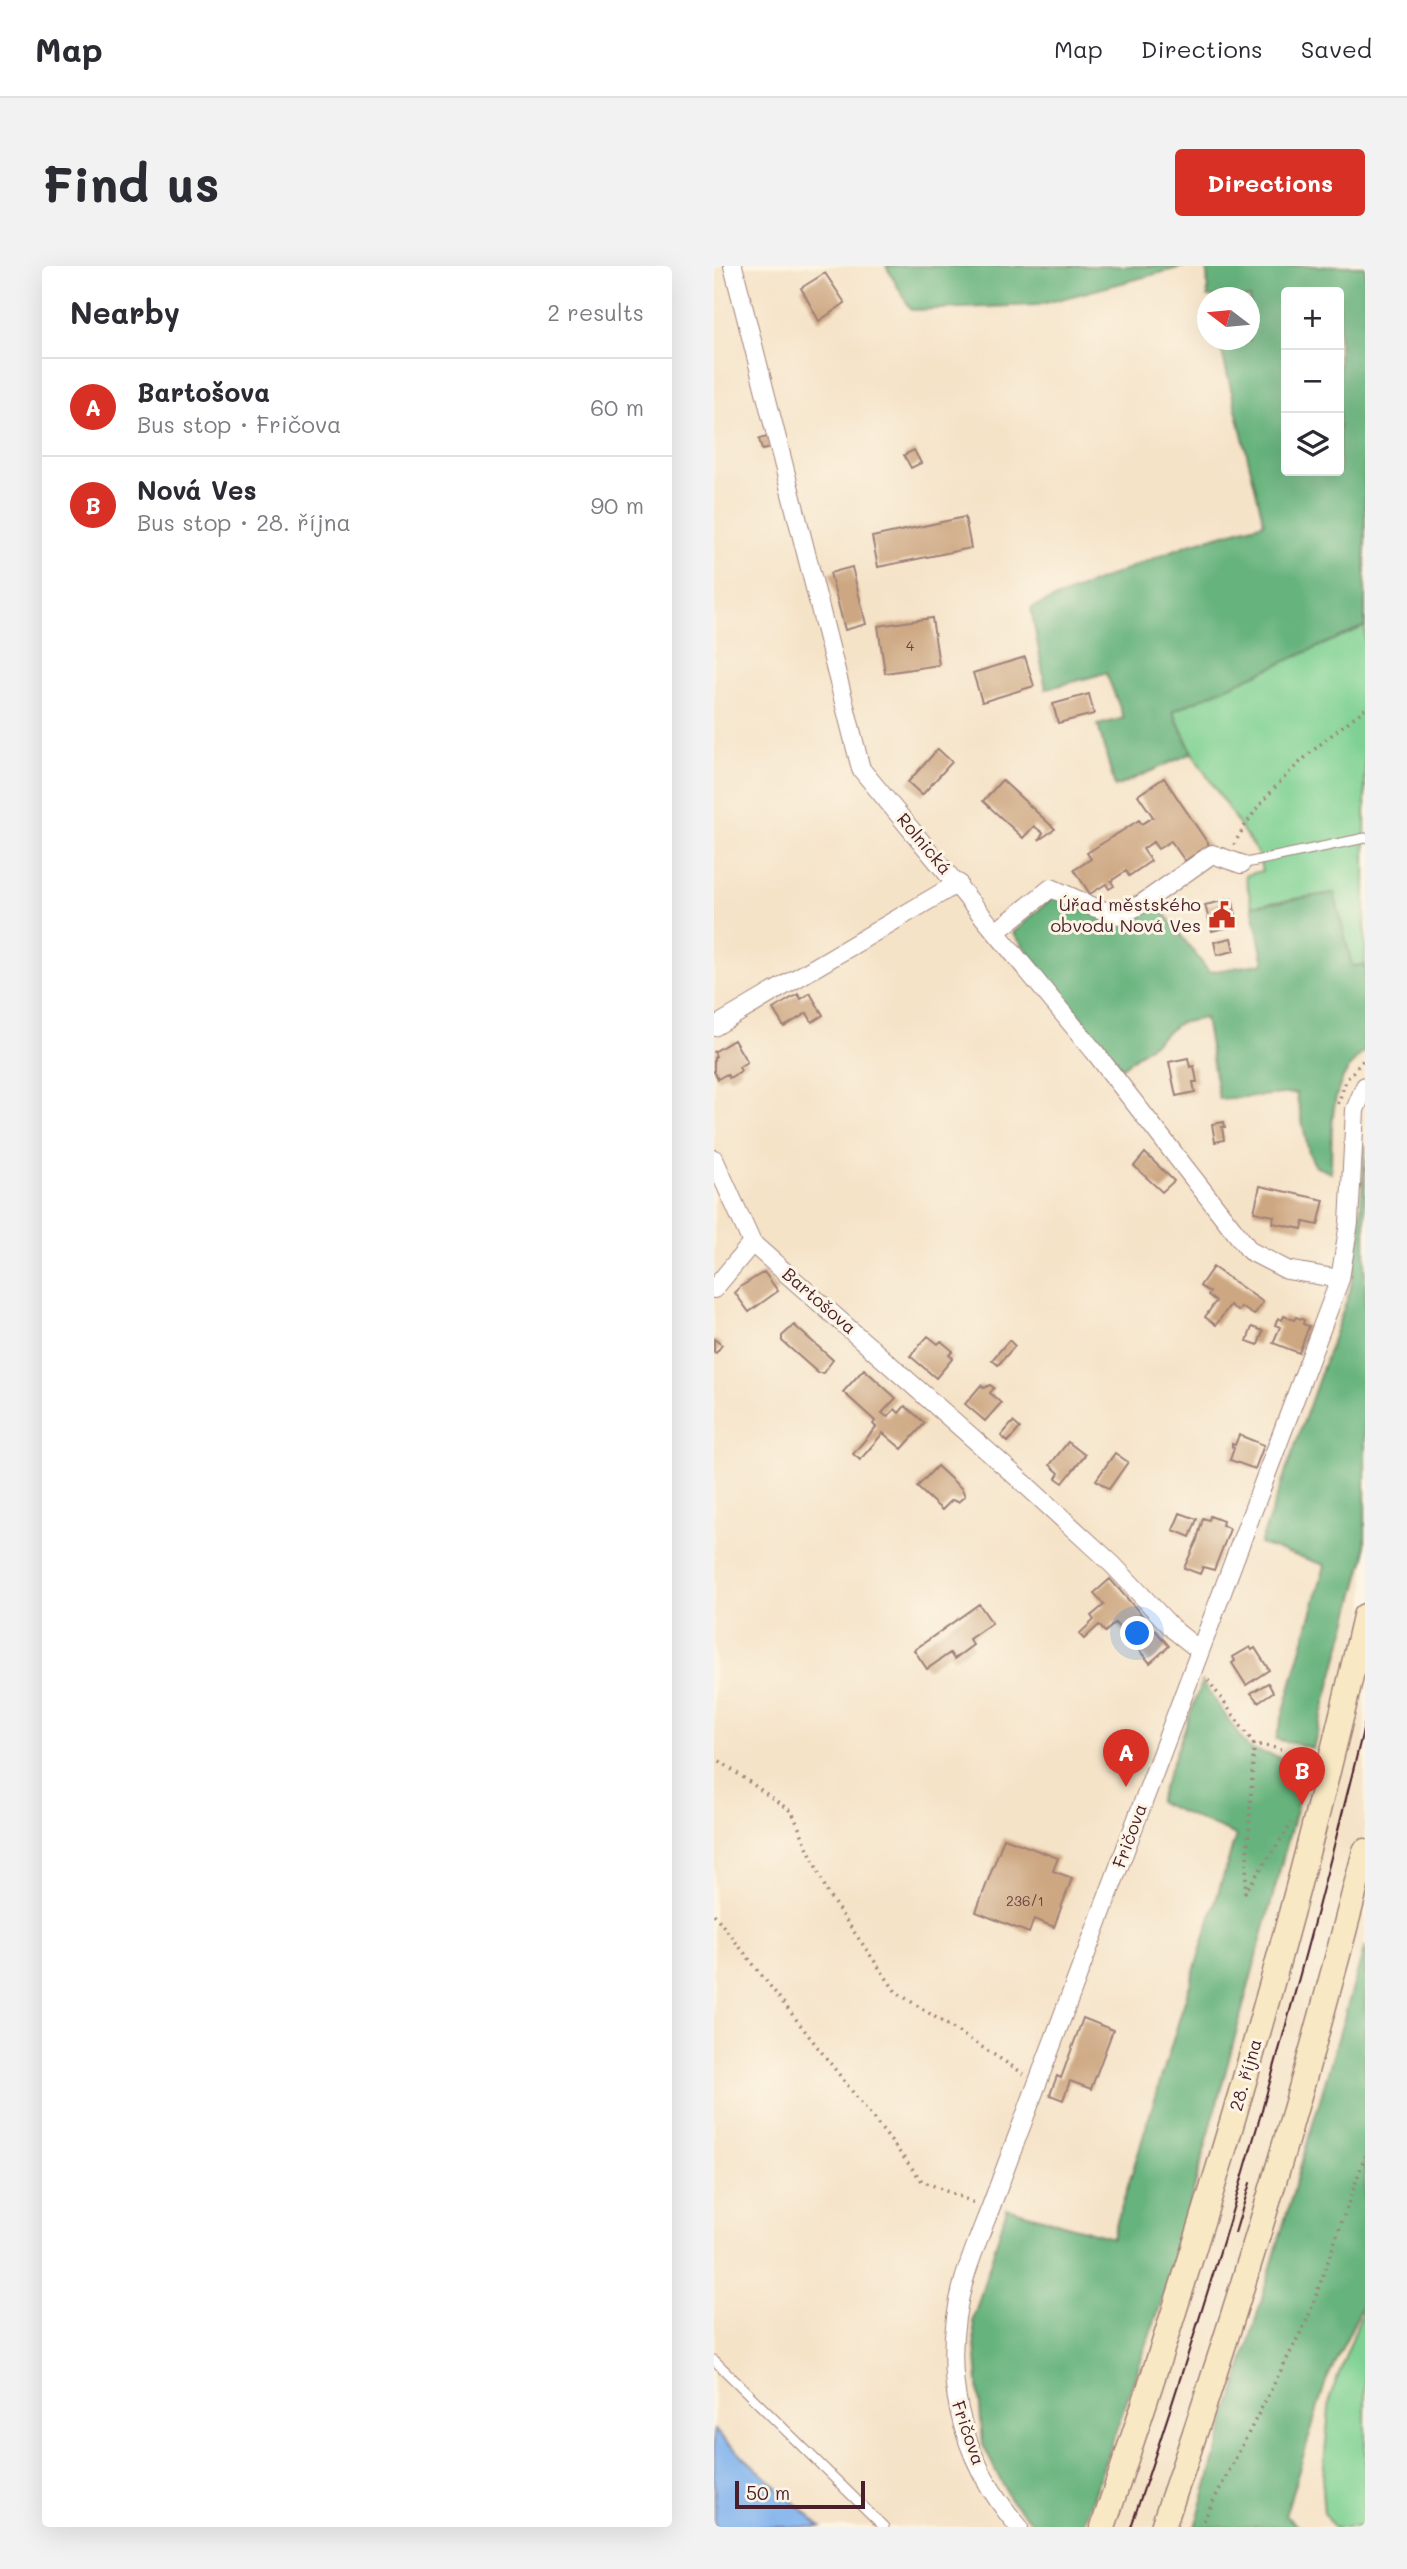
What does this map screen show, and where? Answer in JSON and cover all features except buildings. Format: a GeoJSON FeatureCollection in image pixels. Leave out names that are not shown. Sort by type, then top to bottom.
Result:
{"type":"FeatureCollection","features":[{"type":"Feature","properties":{"kind":"main road","name":"28. října"},"geometry":{"type":"LineString","coordinates":[[1103,2527],[1149,2392],[1226,2146],[1296,1898],[1365,1616]]}},
{"type":"Feature","properties":{"kind":"main road"},"geometry":{"type":"LineString","coordinates":[[1163,2527],[1262,2219],[1365,1851]]}},
{"type":"Feature","properties":{"kind":"street","name":"Rolnická"},"geometry":{"type":"LineString","coordinates":[[733,266],[861,769],[958,883],[1094,1051],[1250,1251],[1287,1270],[1340,1279]]}},
{"type":"Feature","properties":{"kind":"street"},"geometry":{"type":"LineString","coordinates":[[997,931],[1051,888],[1119,915],[1140,905],[1212,855],[1234,862]]}},
{"type":"Feature","properties":{"kind":"street"},"geometry":{"type":"LineString","coordinates":[[714,1027],[958,883]]}},
{"type":"Feature","properties":{"kind":"street","name":"Fričova"},"geometry":{"type":"LineString","coordinates":[[1019,2527],[1000,2503],[975,2459],[957,2409],[954,2386],[955,2337],[964,2280],[1340,1279],[1349,1223],[1355,1110],[1365,1086]]}},
{"type":"Feature","properties":{"kind":"street","name":"Bartošova"},"geometry":{"type":"LineString","coordinates":[[714,1159],[752,1243],[1027,1486],[1113,1565],[1174,1630],[1199,1650]]}},
{"type":"Feature","properties":{"kind":"street"},"geometry":{"type":"LineString","coordinates":[[714,1289],[752,1243]]}},
{"type":"Feature","properties":{"kind":"lane"},"geometry":{"type":"LineString","coordinates":[[1234,862],[1365,838]]}},
{"type":"Feature","properties":{"kind":"lane"},"geometry":{"type":"LineString","coordinates":[[714,2360],[884,2527]]}},
{"type":"Feature","properties":{"kind":"path"},"geometry":{"type":"LineString","coordinates":[[1234,862],[1242,828],[1283,779],[1365,709]]}},
{"type":"Feature","properties":{"kind":"path"},"geometry":{"type":"LineString","coordinates":[[1199,1650],[1210,1684],[1254,1744],[1245,1892],[1298,1815]]}},
{"type":"Feature","properties":{"kind":"path"},"geometry":{"type":"LineString","coordinates":[[1254,1744],[1281,1749]]}},
{"type":"Feature","properties":{"kind":"path"},"geometry":{"type":"LineString","coordinates":[[714,1757],[792,1812],[829,1896],[896,1992],[1037,2082]]}},
{"type":"Feature","properties":{"kind":"path"},"geometry":{"type":"LineString","coordinates":[[714,1914],[922,2180],[975,2203]]}},
{"type":"Feature","properties":{"kind":"path"},"geometry":{"type":"LineString","coordinates":[[1200,2527],[1308,2318],[1365,2156]]}},
{"type":"Feature","properties":{"kind":"green space"},"geometry":{"type":"Polygon","coordinates":[[[886,266],[1186,266],[1038,305],[911,310],[886,266]]]}},
{"type":"Feature","properties":{"kind":"green space"},"geometry":{"type":"Polygon","coordinates":[[[1207,266],[1365,266],[1365,626],[1173,711],[1192,753],[1115,787],[1098,725],[1124,718],[1106,673],[1046,689],[1031,608],[1189,544],[1264,523],[1221,350],[1260,350],[1260,287],[1208,287],[1207,266]]]}},
{"type":"Feature","properties":{"kind":"green space"},"geometry":{"type":"Polygon","coordinates":[[[1365,626],[1365,965],[1352,967],[1334,893],[1252,906],[1245,875],[1262,871],[1258,854],[1192,753],[1172,711],[1365,626]]]}},
{"type":"Feature","properties":{"kind":"green space"},"geometry":{"type":"Polygon","coordinates":[[[1149,893],[1209,972],[1264,963],[1252,906],[1334,893],[1352,966],[1365,965],[1365,1051],[1353,1063],[1338,1091],[1332,1123],[1331,1173],[1315,1166],[1309,1153],[1296,1093],[1219,1099],[1205,1018],[1179,1023],[1121,1068],[1013,933],[1053,897],[1102,916],[1149,893]]]}},
{"type":"Feature","properties":{"kind":"green space"},"geometry":{"type":"Polygon","coordinates":[[[1365,1145],[1365,1557],[1313,1748],[1276,1739],[1325,1565],[1260,1544],[1350,1291],[1358,1247],[1365,1145]]]}},
{"type":"Feature","properties":{"kind":"green space"},"geometry":{"type":"Polygon","coordinates":[[[1202,1682],[1249,1749],[1308,1765],[1170,2278],[1082,2527],[1037,2527],[1010,2500],[983,2445],[973,2320],[1007,2208],[1112,2238],[1236,1835],[1158,1802],[1202,1682]]]}},
{"type":"Feature","properties":{"kind":"green space"},"geometry":{"type":"Polygon","coordinates":[[[1365,1946],[1365,2300],[1326,2381],[1285,2516],[1300,2527],[1195,2527],[1365,1946]]]}},
{"type":"Feature","properties":{"kind":"green space"},"geometry":{"type":"Polygon","coordinates":[[[1365,2305],[1365,2527],[1334,2527],[1324,2513],[1322,2489],[1330,2397],[1365,2305]]]}},
{"type":"Feature","properties":{"kind":"water"},"geometry":{"type":"Polygon","coordinates":[[[714,2430],[821,2527],[715,2527],[714,2430]]]}},
{"type":"Feature","properties":{"kind":"tram line"},"geometry":{"type":"LineString","coordinates":[[1131,2527],[1196,2328],[1257,2127],[1340,1824],[1365,1722]]}},
{"type":"Feature","properties":{"kind":"tram line"},"geometry":{"type":"LineString","coordinates":[[1235,2233],[1250,2183]]}},
{"type":"Feature","properties":{"kind":"place","name":"Úřad městského obvodu Nová Ves"},"geometry":{"type":"Point","coordinates":[1222,915]}},
{"type":"Feature","properties":{"kind":"place","name":"Bartošova"},"geometry":{"type":"Point","coordinates":[1126,1787]}},
{"type":"Feature","properties":{"kind":"place","name":"Nová Ves"},"geometry":{"type":"Point","coordinates":[1302,1805]}}]}
